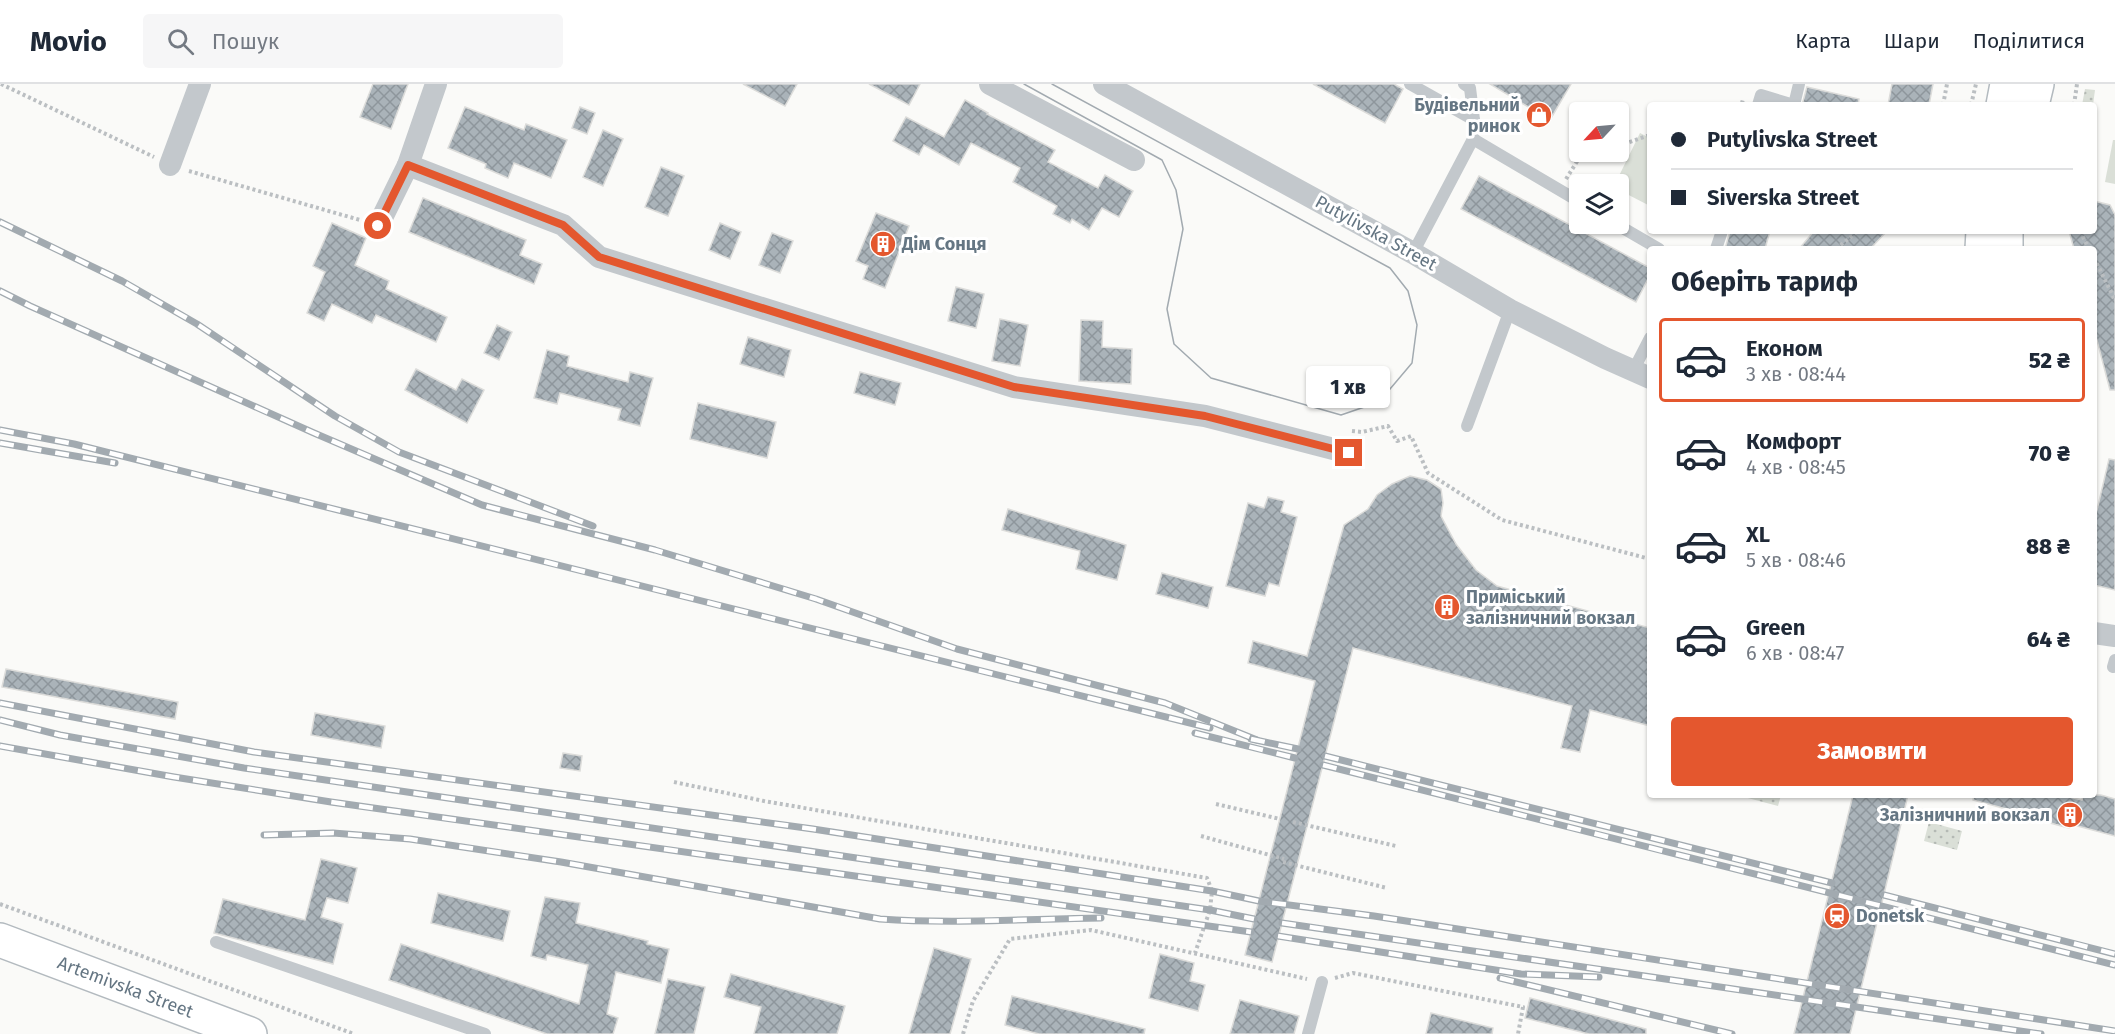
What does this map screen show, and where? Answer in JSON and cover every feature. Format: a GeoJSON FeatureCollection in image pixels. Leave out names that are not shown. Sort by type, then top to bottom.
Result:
{"type":"FeatureCollection","features":[{"type":"Feature","properties":{"kind":"main road"},"geometry":{"type":"LineString","coordinates":[[2004,102],[2007,84]]}},
{"type":"Feature","properties":{"kind":"main road"},"geometry":{"type":"LineString","coordinates":[[2033,102],[2037,84]]}},
{"type":"Feature","properties":{"kind":"main road","name":"Artemivska Street"},"geometry":{"type":"LineString","coordinates":[[0,940],[250,1034]]}},
{"type":"Feature","properties":{"kind":"street"},"geometry":{"type":"LineString","coordinates":[[170,165],[200,84]]}},
{"type":"Feature","properties":{"kind":"street"},"geometry":{"type":"LineString","coordinates":[[378,226],[408,165],[436,84]]}},
{"type":"Feature","properties":{"kind":"street"},"geometry":{"type":"LineString","coordinates":[[990,84],[1134,160]]}},
{"type":"Feature","properties":{"kind":"street","name":"Putylivska Street"},"geometry":{"type":"LineString","coordinates":[[1104,84],[1413,253],[1510,310],[1641,374]]}},
{"type":"Feature","properties":{"kind":"street"},"geometry":{"type":"LineString","coordinates":[[408,165],[563,225],[599,257],[1014,387],[1205,416],[1349,453]]}},
{"type":"Feature","properties":{"kind":"street"},"geometry":{"type":"LineString","coordinates":[[2097,633],[2115,636]]}},
{"type":"Feature","properties":{"kind":"lane"},"geometry":{"type":"LineString","coordinates":[[1410,84],[1474,120]]}},
{"type":"Feature","properties":{"kind":"lane"},"geometry":{"type":"LineString","coordinates":[[1413,253],[1473,139],[1474,120],[1470,88],[1464,84]]}},
{"type":"Feature","properties":{"kind":"lane"},"geometry":{"type":"LineString","coordinates":[[1795,102],[1798,84]]}},
{"type":"Feature","properties":{"kind":"lane"},"geometry":{"type":"LineString","coordinates":[[1759,102],[1761,95],[1784,102]]}},
{"type":"Feature","properties":{"kind":"lane"},"geometry":{"type":"LineString","coordinates":[[1473,139],[1569,195]]}},
{"type":"Feature","properties":{"kind":"lane"},"geometry":{"type":"LineString","coordinates":[[1629,232],[1654,246]]}},
{"type":"Feature","properties":{"kind":"lane"},"geometry":{"type":"LineString","coordinates":[[1467,426],[1510,310]]}},
{"type":"Feature","properties":{"kind":"lane"},"geometry":{"type":"LineString","coordinates":[[1641,374],[1647,350]]}},
{"type":"Feature","properties":{"kind":"lane"},"geometry":{"type":"LineString","coordinates":[[216,942],[485,1034]]}},
{"type":"Feature","properties":{"kind":"lane"},"geometry":{"type":"LineString","coordinates":[[1308,1034],[1322,982]]}},
{"type":"Feature","properties":{"kind":"path"},"geometry":{"type":"LineString","coordinates":[[1944,102],[1947,84]]}},
{"type":"Feature","properties":{"kind":"path"},"geometry":{"type":"LineString","coordinates":[[1972,102],[1976,84]]}},
{"type":"Feature","properties":{"kind":"path"},"geometry":{"type":"LineString","coordinates":[[2074,102],[2077,84]]}},
{"type":"Feature","properties":{"kind":"path"},"geometry":{"type":"LineString","coordinates":[[1629,142],[1647,136]]}},
{"type":"Feature","properties":{"kind":"path"},"geometry":{"type":"LineString","coordinates":[[1560,190],[1577,162]]}},
{"type":"Feature","properties":{"kind":"path"},"geometry":{"type":"LineString","coordinates":[[1840,246],[1854,234]]}},
{"type":"Feature","properties":{"kind":"path"},"geometry":{"type":"LineString","coordinates":[[2097,264],[2115,300]]}},
{"type":"Feature","properties":{"kind":"path"},"geometry":{"type":"LineString","coordinates":[[1343,430],[1362,432],[1388,426],[1397,441],[1411,436],[1428,473],[1502,520],[1647,558]]}},
{"type":"Feature","properties":{"kind":"path"},"geometry":{"type":"LineString","coordinates":[[674,782],[764,801],[1208,878],[1212,891],[1210,910],[1195,953]]}},
{"type":"Feature","properties":{"kind":"path"},"geometry":{"type":"LineString","coordinates":[[1216,804],[1280,819]]}},
{"type":"Feature","properties":{"kind":"path"},"geometry":{"type":"LineString","coordinates":[[1293,822],[1396,846]]}},
{"type":"Feature","properties":{"kind":"path"},"geometry":{"type":"LineString","coordinates":[[1201,836],[1387,888]]}},
{"type":"Feature","properties":{"kind":"path"},"geometry":{"type":"LineString","coordinates":[[0,904],[354,1034]]}},
{"type":"Feature","properties":{"kind":"path"},"geometry":{"type":"LineString","coordinates":[[963,1034],[973,1001],[1010,939],[1091,930],[1322,982],[1353,973],[1523,1007],[1518,1034]]}},
{"type":"Feature","properties":{"kind":"shaded area"},"geometry":{"type":"Polygon","coordinates":[[[2085,89],[2095,90],[2093,102],[2083,102],[2085,89]]]}},
{"type":"Feature","properties":{"kind":"shaded area"},"geometry":{"type":"Polygon","coordinates":[[[1640,133],[1647,136],[1647,204],[1629,195],[1629,174],[1620,174],[1626,162],[1629,162],[1629,155],[1640,133]]]}},
{"type":"Feature","properties":{"kind":"shaded area"},"geometry":{"type":"Polygon","coordinates":[[[2113,140],[2115,140],[2115,184],[2105,182],[2113,140]]]}},
{"type":"Feature","properties":{"kind":"shaded area"},"geometry":{"type":"Polygon","coordinates":[[[1748,798],[1780,798],[1778,806],[1748,798]]]}},
{"type":"Feature","properties":{"kind":"shaded area"},"geometry":{"type":"Polygon","coordinates":[[[1929,822],[1962,831],[1957,850],[1924,841],[1929,822]]]}},
{"type":"Feature","properties":{"kind":"building"},"geometry":{"type":"Polygon","coordinates":[[[373,84],[408,84],[391,129],[360,117],[373,84]]]}},
{"type":"Feature","properties":{"kind":"building"},"geometry":{"type":"Polygon","coordinates":[[[743,84],[797,84],[785,106],[743,84]]]}},
{"type":"Feature","properties":{"kind":"building"},"geometry":{"type":"Polygon","coordinates":[[[869,84],[920,84],[909,105],[869,84]]]}},
{"type":"Feature","properties":{"kind":"building"},"geometry":{"type":"Polygon","coordinates":[[[1313,84],[1394,84],[1403,89],[1385,123],[1313,84]]]}},
{"type":"Feature","properties":{"kind":"building"},"geometry":{"type":"Polygon","coordinates":[[[1490,84],[1571,84],[1550,120],[1490,84]]]}},
{"type":"Feature","properties":{"kind":"building"},"geometry":{"type":"Polygon","coordinates":[[[1892,84],[1933,84],[1930,102],[1889,102],[1892,84]]]}},
{"type":"Feature","properties":{"kind":"building"},"geometry":{"type":"Polygon","coordinates":[[[1807,87],[1859,99],[1858,102],[1803,102],[1807,87]]]}},
{"type":"Feature","properties":{"kind":"building"},"geometry":{"type":"Polygon","coordinates":[[[965,100],[1055,150],[1048,162],[1098,188],[1105,175],[1133,191],[1119,217],[1102,208],[1089,230],[1072,219],[1070,223],[1053,214],[1057,206],[1013,182],[1020,168],[971,143],[959,165],[924,145],[919,155],[893,141],[906,117],[944,137],[965,100]]]}},
{"type":"Feature","properties":{"kind":"building"},"geometry":{"type":"Polygon","coordinates":[[[465,107],[524,130],[526,124],[567,140],[551,178],[514,163],[508,178],[485,168],[486,164],[448,148],[465,107]]]}},
{"type":"Feature","properties":{"kind":"building"},"geometry":{"type":"Polygon","coordinates":[[[580,107],[595,113],[587,134],[572,128],[580,107]]]}},
{"type":"Feature","properties":{"kind":"building"},"geometry":{"type":"Polygon","coordinates":[[[603,130],[623,139],[603,186],[583,177],[603,130]]]}},
{"type":"Feature","properties":{"kind":"building"},"geometry":{"type":"Polygon","coordinates":[[[661,167],[684,176],[668,216],[645,207],[661,167]]]}},
{"type":"Feature","properties":{"kind":"building"},"geometry":{"type":"Polygon","coordinates":[[[1479,176],[1569,224],[1569,234],[1587,234],[1647,266],[1647,281],[1636,302],[1461,209],[1479,176]]]}},
{"type":"Feature","properties":{"kind":"building"},"geometry":{"type":"Polygon","coordinates":[[[423,198],[526,240],[520,255],[542,264],[534,284],[409,232],[423,198]]]}},
{"type":"Feature","properties":{"kind":"building"},"geometry":{"type":"Polygon","coordinates":[[[2097,202],[2110,205],[2115,215],[2115,390],[2110,390],[2097,340],[2097,246],[2073,246],[2070,234],[2097,234],[2097,202]]]}},
{"type":"Feature","properties":{"kind":"building","name":"Дім Сонця"},"geometry":{"type":"Polygon","coordinates":[[[876,213],[909,226],[885,288],[863,279],[868,266],[856,261],[876,213]]]}},
{"type":"Feature","properties":{"kind":"building"},"geometry":{"type":"Polygon","coordinates":[[[332,223],[366,238],[355,265],[389,281],[386,289],[447,317],[436,342],[376,315],[372,323],[332,304],[324,321],[307,313],[325,272],[313,266],[332,223]]]}},
{"type":"Feature","properties":{"kind":"building"},"geometry":{"type":"Polygon","coordinates":[[[720,223],[741,232],[730,259],[709,250],[720,223]]]}},
{"type":"Feature","properties":{"kind":"building"},"geometry":{"type":"Polygon","coordinates":[[[772,233],[793,241],[780,273],[759,265],[772,233]]]}},
{"type":"Feature","properties":{"kind":"building"},"geometry":{"type":"Polygon","coordinates":[[[1729,234],[1769,234],[1766,246],[1726,246],[1729,234]]]}},
{"type":"Feature","properties":{"kind":"building"},"geometry":{"type":"Polygon","coordinates":[[[1812,234],[1884,234],[1873,246],[1802,246],[1812,234]]]}},
{"type":"Feature","properties":{"kind":"building"},"geometry":{"type":"Polygon","coordinates":[[[956,287],[984,294],[976,328],[948,321],[956,287]]]}},
{"type":"Feature","properties":{"kind":"building"},"geometry":{"type":"Polygon","coordinates":[[[1000,319],[1028,325],[1020,366],[992,361],[1000,319]]]}},
{"type":"Feature","properties":{"kind":"building"},"geometry":{"type":"Polygon","coordinates":[[[1081,320],[1103,321],[1102,347],[1132,349],[1131,384],[1079,381],[1081,320]]]}},
{"type":"Feature","properties":{"kind":"building"},"geometry":{"type":"Polygon","coordinates":[[[497,325],[512,332],[499,360],[484,353],[497,325]]]}},
{"type":"Feature","properties":{"kind":"building"},"geometry":{"type":"Polygon","coordinates":[[[748,337],[791,350],[784,377],[740,364],[748,337]]]}},
{"type":"Feature","properties":{"kind":"building"},"geometry":{"type":"Polygon","coordinates":[[[547,350],[569,356],[567,366],[628,382],[630,372],[653,378],[640,426],[618,420],[621,409],[560,393],[557,404],[534,398],[547,350]]]}},
{"type":"Feature","properties":{"kind":"building"},"geometry":{"type":"Polygon","coordinates":[[[416,369],[456,390],[462,379],[484,390],[467,423],[405,390],[416,369]]]}},
{"type":"Feature","properties":{"kind":"building"},"geometry":{"type":"Polygon","coordinates":[[[860,372],[901,383],[895,405],[854,393],[860,372]]]}},
{"type":"Feature","properties":{"kind":"building"},"geometry":{"type":"Polygon","coordinates":[[[698,403],[776,422],[767,458],[690,439],[698,403]]]}},
{"type":"Feature","properties":{"kind":"building"},"geometry":{"type":"Polygon","coordinates":[[[2109,459],[2115,460],[2115,590],[2097,586],[2097,510],[2109,459]]]}},
{"type":"Feature","properties":{"kind":"building","name":"Приміський залізничний вокзал"},"geometry":{"type":"Polygon","coordinates":[[[1410,476],[1427,480],[1441,489],[1443,503],[1441,516],[1456,544],[1476,570],[1497,586],[1647,627],[1647,725],[1590,710],[1580,752],[1561,748],[1572,706],[1353,648],[1272,962],[1245,955],[1315,681],[1248,663],[1253,641],[1307,656],[1344,525],[1368,509],[1377,495],[1392,484],[1410,476]]]}},
{"type":"Feature","properties":{"kind":"building"},"geometry":{"type":"Polygon","coordinates":[[[1268,497],[1284,501],[1281,512],[1297,517],[1279,586],[1269,583],[1265,596],[1226,586],[1248,503],[1264,508],[1268,497]]]}},
{"type":"Feature","properties":{"kind":"building"},"geometry":{"type":"Polygon","coordinates":[[[1008,509],[1126,545],[1117,580],[1076,569],[1080,551],[1002,530],[1008,509]]]}},
{"type":"Feature","properties":{"kind":"building"},"geometry":{"type":"Polygon","coordinates":[[[1162,573],[1213,587],[1208,608],[1156,594],[1162,573]]]}},
{"type":"Feature","properties":{"kind":"building"},"geometry":{"type":"Polygon","coordinates":[[[6,669],[178,702],[175,719],[2,687],[6,669]]]}},
{"type":"Feature","properties":{"kind":"building"},"geometry":{"type":"Polygon","coordinates":[[[315,713],[385,726],[381,748],[311,735],[315,713]]]}},
{"type":"Feature","properties":{"kind":"building"},"geometry":{"type":"Polygon","coordinates":[[[563,753],[582,756],[580,771],[560,768],[563,753]]]}},
{"type":"Feature","properties":{"kind":"building","name":"Залізничний вокзал"},"geometry":{"type":"Polygon","coordinates":[[[2097,795],[2101,795],[2115,799],[2115,836],[2070,824],[2069,828],[1973,800],[1973,798],[2074,798],[2082,800],[2082,798],[2097,798],[2097,795]]]}},
{"type":"Feature","properties":{"kind":"building"},"geometry":{"type":"Polygon","coordinates":[[[1852,798],[1907,798],[1850,1034],[1794,1034],[1852,798]]]}},
{"type":"Feature","properties":{"kind":"building"},"geometry":{"type":"Polygon","coordinates":[[[321,859],[357,868],[348,903],[327,898],[321,917],[343,924],[333,964],[214,933],[223,899],[305,920],[321,859]]]}},
{"type":"Feature","properties":{"kind":"building"},"geometry":{"type":"Polygon","coordinates":[[[438,893],[510,911],[503,941],[431,923],[438,893]]]}},
{"type":"Feature","properties":{"kind":"building"},"geometry":{"type":"Polygon","coordinates":[[[545,897],[580,903],[576,923],[648,941],[647,944],[669,949],[661,983],[616,972],[607,1014],[618,1018],[613,1034],[547,1034],[389,980],[401,944],[579,1004],[588,965],[547,955],[546,960],[531,956],[545,897]]]}},
{"type":"Feature","properties":{"kind":"building"},"geometry":{"type":"Polygon","coordinates":[[[934,948],[971,959],[950,1034],[909,1034],[934,948]]]}},
{"type":"Feature","properties":{"kind":"building"},"geometry":{"type":"Polygon","coordinates":[[[1160,954],[1194,963],[1190,981],[1205,985],[1198,1011],[1149,998],[1160,954]]]}},
{"type":"Feature","properties":{"kind":"building"},"geometry":{"type":"Polygon","coordinates":[[[731,974],[845,1006],[837,1034],[754,1034],[761,1007],[724,997],[731,974]]]}},
{"type":"Feature","properties":{"kind":"building"},"geometry":{"type":"Polygon","coordinates":[[[668,979],[705,987],[694,1034],[655,1034],[668,979]]]}},
{"type":"Feature","properties":{"kind":"building"},"geometry":{"type":"Polygon","coordinates":[[[1012,996],[1145,1029],[1144,1034],[1039,1034],[1005,1025],[1012,996]]]}},
{"type":"Feature","properties":{"kind":"building"},"geometry":{"type":"Polygon","coordinates":[[[1530,998],[1646,1029],[1646,1034],[1589,1034],[1525,1018],[1530,998]]]}},
{"type":"Feature","properties":{"kind":"building"},"geometry":{"type":"Polygon","coordinates":[[[1240,1000],[1299,1016],[1294,1034],[1230,1034],[1240,1000]]]}},
{"type":"Feature","properties":{"kind":"building"},"geometry":{"type":"Polygon","coordinates":[[[1431,1013],[1493,1028],[1492,1034],[1426,1034],[1431,1013]]]}},
{"type":"Feature","properties":{"kind":"tram line"},"geometry":{"type":"LineString","coordinates":[[1024,84],[1162,160],[1176,190],[1183,229],[1167,309],[1174,344],[1211,378],[1341,415],[1379,402],[1412,363],[1417,325],[1408,291],[1390,268],[1052,84]]}},
{"type":"Feature","properties":{"kind":"railway"},"geometry":{"type":"LineString","coordinates":[[0,222],[122,281],[197,324],[335,416],[399,452],[593,526]]}},
{"type":"Feature","properties":{"kind":"railway"},"geometry":{"type":"LineString","coordinates":[[0,291],[314,433],[482,505],[655,550],[816,599],[957,649],[1165,703],[1257,740]]}},
{"type":"Feature","properties":{"kind":"railway"},"geometry":{"type":"LineString","coordinates":[[0,430],[74,444],[1210,728]]}},
{"type":"Feature","properties":{"kind":"railway"},"geometry":{"type":"LineString","coordinates":[[0,443],[115,463]]}},
{"type":"Feature","properties":{"kind":"railway"},"geometry":{"type":"LineString","coordinates":[[0,703],[254,752],[813,829],[1212,891],[1259,901],[1374,916],[2115,1031]]}},
{"type":"Feature","properties":{"kind":"railway"},"geometry":{"type":"LineString","coordinates":[[0,720],[60,735],[244,768],[1210,910],[1254,919]]}},
{"type":"Feature","properties":{"kind":"railway"},"geometry":{"type":"LineString","coordinates":[[1195,733],[1295,758]]}},
{"type":"Feature","properties":{"kind":"railway"},"geometry":{"type":"LineString","coordinates":[[1251,739],[1298,749]]}},
{"type":"Feature","properties":{"kind":"railway"},"geometry":{"type":"LineString","coordinates":[[0,746],[331,802],[1251,932]]}},
{"type":"Feature","properties":{"kind":"railway"},"geometry":{"type":"LineString","coordinates":[[1325,756],[1832,883]]}},
{"type":"Feature","properties":{"kind":"railway"},"geometry":{"type":"LineString","coordinates":[[1323,765],[2115,965]]}},
{"type":"Feature","properties":{"kind":"railway"},"geometry":{"type":"LineString","coordinates":[[264,835],[333,833],[410,839],[561,862],[880,919],[962,921],[1101,918]]}},
{"type":"Feature","properties":{"kind":"railway"},"geometry":{"type":"LineString","coordinates":[[1884,895],[2115,954]]}},
{"type":"Feature","properties":{"kind":"railway"},"geometry":{"type":"LineString","coordinates":[[1282,923],[2041,1034]]}},
{"type":"Feature","properties":{"kind":"railway"},"geometry":{"type":"LineString","coordinates":[[1278,936],[1521,974],[1599,977]]}},
{"type":"Feature","properties":{"kind":"railway"},"geometry":{"type":"LineString","coordinates":[[1500,978],[1732,1034]]}},
{"type":"Feature","properties":{"kind":"place","name":"Будівельний ринок"},"geometry":{"type":"Point","coordinates":[1539,115]}},
{"type":"Feature","properties":{"kind":"place","name":"Дім Сонця"},"geometry":{"type":"Point","coordinates":[883,244]}},
{"type":"Feature","properties":{"kind":"place","name":"Приміський залізничний вокзал"},"geometry":{"type":"Point","coordinates":[1447,607]}},
{"type":"Feature","properties":{"kind":"place","name":"Залізничний вокзал"},"geometry":{"type":"Point","coordinates":[2070,815]}},
{"type":"Feature","properties":{"kind":"place","name":"Donetsk"},"geometry":{"type":"Point","coordinates":[1837,916]}},
{"type":"Feature","properties":{"kind":"route"},"geometry":{"type":"LineString","coordinates":[[378,226],[408,165],[563,225],[599,257],[1014,387],[1205,416],[1349,453]]}}]}
